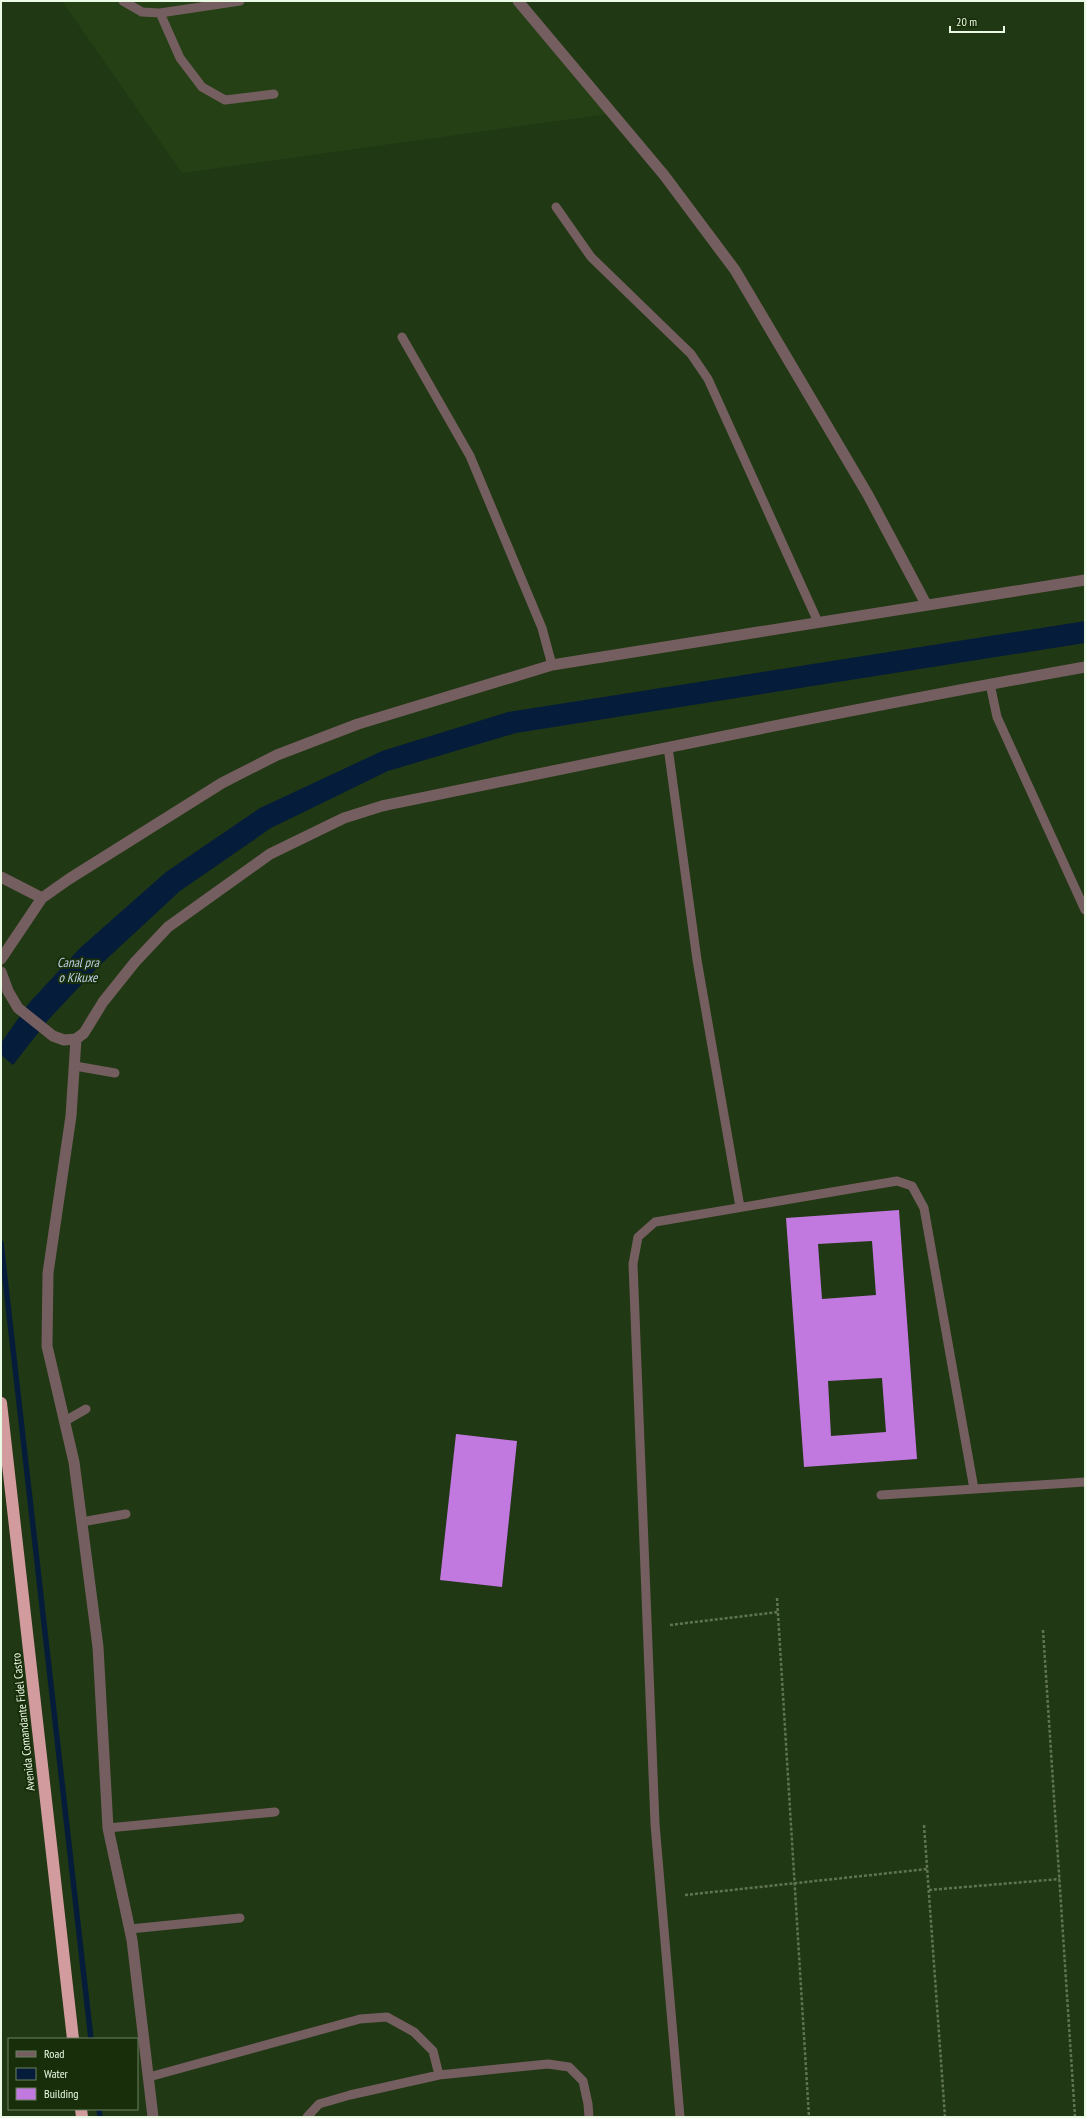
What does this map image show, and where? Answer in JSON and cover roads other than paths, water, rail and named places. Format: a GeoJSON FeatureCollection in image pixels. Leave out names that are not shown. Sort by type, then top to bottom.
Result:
{"type":"FeatureCollection","features":[{"type":"Feature","properties":{"kind":"highway","name":"Avenida Comandante Fidel Castro"},"geometry":{"type":"LineString","coordinates":[[1,1403],[73,2038]]}},
{"type":"Feature","properties":{"kind":"street"},"geometry":{"type":"LineString","coordinates":[[518,1],[664,175],[735,270],[868,495],[926,604]]}},
{"type":"Feature","properties":{"kind":"street"},"geometry":{"type":"LineString","coordinates":[[1,959],[42,898],[222,783],[278,755],[358,724],[552,665],[926,604],[1085,580]]}},
{"type":"Feature","properties":{"kind":"street"},"geometry":{"type":"LineString","coordinates":[[1,972],[8,991],[18,1008],[53,1036],[64,1040],[76,1039],[84,1033],[103,1002],[135,962],[168,927],[270,854],[301,837],[344,818],[382,806],[668,747],[990,684],[1085,667]]}},
{"type":"Feature","properties":{"kind":"street"},"geometry":{"type":"LineString","coordinates":[[1,877],[42,898]]}},
{"type":"Feature","properties":{"kind":"street"},"geometry":{"type":"LineString","coordinates":[[76,1039],[70,1116],[48,1273],[47,1346],[74,1462],[98,1646],[108,1828],[130,1929],[153,2117]]}},
{"type":"Feature","properties":{"kind":"lane"},"geometry":{"type":"LineString","coordinates":[[123,1],[142,12],[160,13],[240,1]]}},
{"type":"Feature","properties":{"kind":"lane"},"geometry":{"type":"LineString","coordinates":[[160,13],[180,58],[202,87],[225,100],[274,94]]}},
{"type":"Feature","properties":{"kind":"lane"},"geometry":{"type":"LineString","coordinates":[[556,207],[591,257],[691,354],[708,379],[818,622]]}},
{"type":"Feature","properties":{"kind":"lane"},"geometry":{"type":"LineString","coordinates":[[402,337],[470,456],[542,628],[552,665]]}},
{"type":"Feature","properties":{"kind":"lane"},"geometry":{"type":"LineString","coordinates":[[990,684],[997,717],[1085,910]]}},
{"type":"Feature","properties":{"kind":"lane"},"geometry":{"type":"LineString","coordinates":[[668,747],[697,960],[740,1206]]}},
{"type":"Feature","properties":{"kind":"lane"},"geometry":{"type":"LineString","coordinates":[[75,1066],[115,1073]]}},
{"type":"Feature","properties":{"kind":"lane"},"geometry":{"type":"LineString","coordinates":[[680,2117],[655,1824],[633,1264],[638,1237],[655,1222],[740,1206],[897,1181],[912,1186],[924,1208],[974,1489]]}},
{"type":"Feature","properties":{"kind":"lane"},"geometry":{"type":"LineString","coordinates":[[65,1421],[86,1409]]}},
{"type":"Feature","properties":{"kind":"lane"},"geometry":{"type":"LineString","coordinates":[[881,1495],[1085,1482]]}},
{"type":"Feature","properties":{"kind":"lane"},"geometry":{"type":"LineString","coordinates":[[82,1522],[126,1514]]}},
{"type":"Feature","properties":{"kind":"lane"},"geometry":{"type":"LineString","coordinates":[[108,1828],[275,1812]]}},
{"type":"Feature","properties":{"kind":"lane"},"geometry":{"type":"LineString","coordinates":[[130,1929],[240,1918]]}},
{"type":"Feature","properties":{"kind":"lane"},"geometry":{"type":"LineString","coordinates":[[149,2077],[360,2019],[386,2017],[414,2032],[433,2051],[439,2075]]}},
{"type":"Feature","properties":{"kind":"lane"},"geometry":{"type":"LineString","coordinates":[[307,2117],[319,2104],[350,2095],[439,2075],[548,2064],[569,2067],[582,2081],[588,2104],[589,2117]]}},
{"type":"Feature","properties":{"kind":"water","name":"Canal pra o Kikuxe"},"geometry":{"type":"Polygon","coordinates":[[[1085,621],[1085,643],[516,733],[388,771],[271,828],[180,891],[98,967],[49,1019],[13,1065],[1,1055],[1,1043],[29,1003],[80,948],[166,872],[260,808],[382,751],[508,712],[1085,621]]]}},
{"type":"Feature","properties":{"kind":"waterway"},"geometry":{"type":"LineString","coordinates":[[1,1243],[91,2038]]}},
{"type":"Feature","properties":{"kind":"waterway"},"geometry":{"type":"LineString","coordinates":[[99,2110],[100,2117]]}}]}
